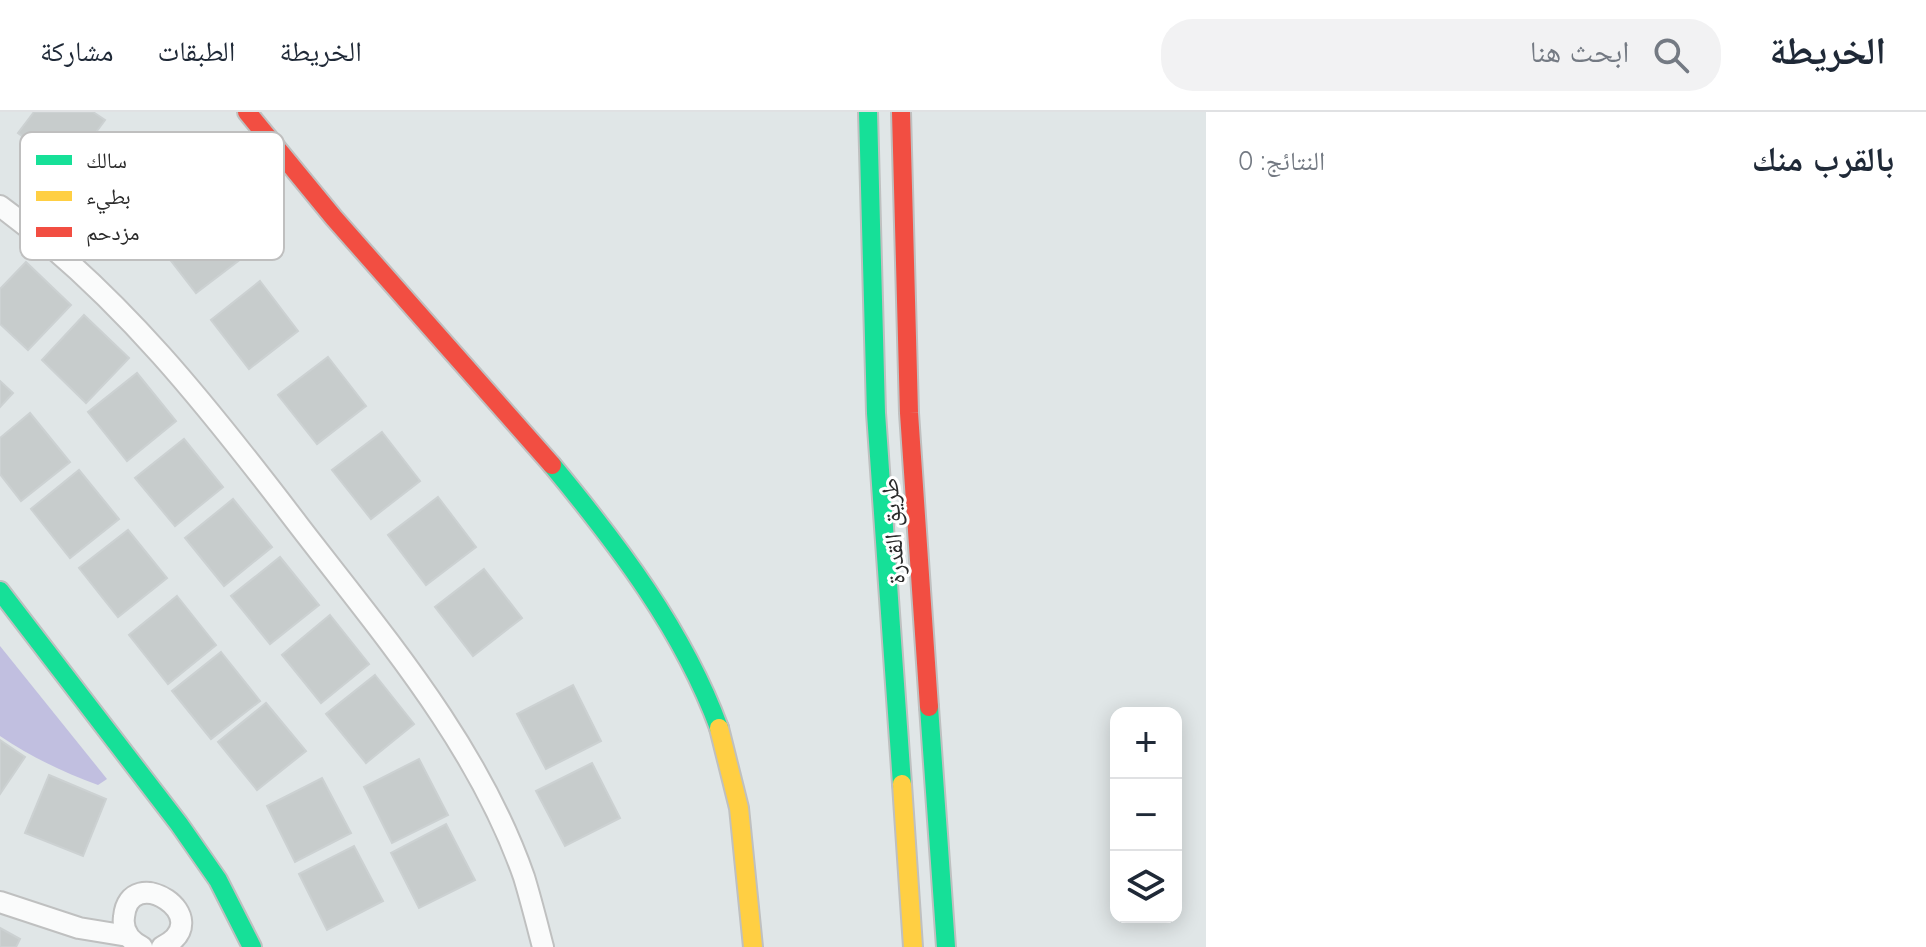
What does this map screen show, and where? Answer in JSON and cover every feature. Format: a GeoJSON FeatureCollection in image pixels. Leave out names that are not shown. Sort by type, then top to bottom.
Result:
{"type":"FeatureCollection","features":[{"type":"Feature","properties":{"kind":"main road"},"geometry":{"type":"LineString","coordinates":[[247,112],[263,132]]}},
{"type":"Feature","properties":{"kind":"main road","name":"طريق القدرة"},"geometry":{"type":"LineString","coordinates":[[868,112],[876,413],[913,947]]}},
{"type":"Feature","properties":{"kind":"main road","name":"طريق القدرة"},"geometry":{"type":"LineString","coordinates":[[901,112],[909,413],[946,947]]}},
{"type":"Feature","properties":{"kind":"main road"},"geometry":{"type":"LineString","coordinates":[[284,158],[323,207],[522,426],[586,506],[671,625],[705,691],[729,759],[742,827],[753,947]]}},
{"type":"Feature","properties":{"kind":"main road"},"geometry":{"type":"LineString","coordinates":[[0,591],[179,824],[218,880],[252,947]]}},
{"type":"Feature","properties":{"kind":"street"},"geometry":{"type":"LineString","coordinates":[[0,206],[20,220]]}},
{"type":"Feature","properties":{"kind":"street"},"geometry":{"type":"LineString","coordinates":[[68,260],[103,291],[162,353],[217,417],[414,675],[460,744],[495,809],[523,877],[543,947]]}},
{"type":"Feature","properties":{"kind":"street"},"geometry":{"type":"LineString","coordinates":[[135,942],[123,919],[131,902],[147,893],[165,896],[177,909],[180,919],[175,936],[162,947]]}},
{"type":"Feature","properties":{"kind":"street"},"geometry":{"type":"LineString","coordinates":[[0,902],[79,928],[135,942]]}},
{"type":"Feature","properties":{"kind":"shaded area"},"geometry":{"type":"Polygon","coordinates":[[[0,646],[107,779],[98,785],[85,780],[35,757],[0,736],[0,646]]]}},
{"type":"Feature","properties":{"kind":"building"},"geometry":{"type":"Polygon","coordinates":[[[34,112],[93,112],[105,120],[96,132],[18,133],[34,112]]]}},
{"type":"Feature","properties":{"kind":"building"},"geometry":{"type":"Polygon","coordinates":[[[170,260],[239,260],[196,293],[170,260]]]}},
{"type":"Feature","properties":{"kind":"building"},"geometry":{"type":"Polygon","coordinates":[[[26,262],[71,305],[28,350],[0,324],[0,289],[26,262]]]}},
{"type":"Feature","properties":{"kind":"building"},"geometry":{"type":"Polygon","coordinates":[[[260,281],[298,331],[249,369],[211,320],[260,281]]]}},
{"type":"Feature","properties":{"kind":"building"},"geometry":{"type":"Polygon","coordinates":[[[84,315],[129,358],[86,403],[42,360],[84,315]]]}},
{"type":"Feature","properties":{"kind":"building"},"geometry":{"type":"Polygon","coordinates":[[[328,357],[366,406],[317,444],[278,395],[328,357]]]}},
{"type":"Feature","properties":{"kind":"building"},"geometry":{"type":"Polygon","coordinates":[[[137,373],[176,421],[127,461],[88,412],[137,373]]]}},
{"type":"Feature","properties":{"kind":"building"},"geometry":{"type":"Polygon","coordinates":[[[0,381],[13,393],[0,407],[0,381]]]}},
{"type":"Feature","properties":{"kind":"building"},"geometry":{"type":"Polygon","coordinates":[[[30,413],[70,462],[21,501],[0,474],[0,438],[30,413]]]}},
{"type":"Feature","properties":{"kind":"building"},"geometry":{"type":"Polygon","coordinates":[[[382,432],[420,481],[371,519],[332,470],[382,432]]]}},
{"type":"Feature","properties":{"kind":"building"},"geometry":{"type":"Polygon","coordinates":[[[184,439],[223,487],[175,526],[135,478],[184,439]]]}},
{"type":"Feature","properties":{"kind":"building"},"geometry":{"type":"Polygon","coordinates":[[[79,470],[119,519],[70,558],[31,509],[79,470]]]}},
{"type":"Feature","properties":{"kind":"building"},"geometry":{"type":"Polygon","coordinates":[[[438,497],[476,547],[426,585],[388,535],[438,497]]]}},
{"type":"Feature","properties":{"kind":"building"},"geometry":{"type":"Polygon","coordinates":[[[233,499],[272,547],[224,586],[185,538],[233,499]]]}},
{"type":"Feature","properties":{"kind":"building"},"geometry":{"type":"Polygon","coordinates":[[[128,530],[167,578],[118,617],[79,568],[128,530]]]}},
{"type":"Feature","properties":{"kind":"building"},"geometry":{"type":"Polygon","coordinates":[[[280,557],[319,605],[270,644],[231,596],[280,557]]]}},
{"type":"Feature","properties":{"kind":"building"},"geometry":{"type":"Polygon","coordinates":[[[484,569],[522,618],[473,656],[435,607],[484,569]]]}},
{"type":"Feature","properties":{"kind":"building"},"geometry":{"type":"Polygon","coordinates":[[[177,596],[216,645],[168,684],[129,635],[177,596]]]}},
{"type":"Feature","properties":{"kind":"building"},"geometry":{"type":"Polygon","coordinates":[[[330,615],[369,664],[321,703],[282,655],[330,615]]]}},
{"type":"Feature","properties":{"kind":"building"},"geometry":{"type":"Polygon","coordinates":[[[221,652],[260,701],[211,739],[172,691],[221,652]]]}},
{"type":"Feature","properties":{"kind":"building"},"geometry":{"type":"Polygon","coordinates":[[[375,675],[414,724],[366,763],[326,714],[375,675]]]}},
{"type":"Feature","properties":{"kind":"building"},"geometry":{"type":"Polygon","coordinates":[[[573,685],[601,741],[546,769],[517,714],[573,685]]]}},
{"type":"Feature","properties":{"kind":"building"},"geometry":{"type":"Polygon","coordinates":[[[266,703],[306,751],[257,790],[218,742],[266,703]]]}},
{"type":"Feature","properties":{"kind":"building"},"geometry":{"type":"Polygon","coordinates":[[[0,740],[25,757],[0,794],[0,740]]]}},
{"type":"Feature","properties":{"kind":"building"},"geometry":{"type":"Polygon","coordinates":[[[419,759],[448,815],[392,843],[364,787],[419,759]]]}},
{"type":"Feature","properties":{"kind":"building"},"geometry":{"type":"Polygon","coordinates":[[[592,763],[620,818],[565,846],[536,791],[592,763]]]}},
{"type":"Feature","properties":{"kind":"building"},"geometry":{"type":"Polygon","coordinates":[[[49,775],[106,799],[83,856],[25,833],[49,775]]]}},
{"type":"Feature","properties":{"kind":"building"},"geometry":{"type":"Polygon","coordinates":[[[322,778],[351,833],[295,862],[267,806],[322,778]]]}},
{"type":"Feature","properties":{"kind":"building"},"geometry":{"type":"Polygon","coordinates":[[[446,824],[475,880],[419,908],[391,853],[446,824]]]}},
{"type":"Feature","properties":{"kind":"building"},"geometry":{"type":"Polygon","coordinates":[[[354,846],[383,901],[327,930],[299,874],[354,846]]]}},
{"type":"Feature","properties":{"kind":"building"},"geometry":{"type":"Polygon","coordinates":[[[0,928],[20,939],[16,947],[0,947],[0,928]]]}},
{"type":"Feature","properties":{"kind":"traffic: fast"},"geometry":{"type":"LineString","coordinates":[[868,112],[876,413],[902,784]]}},
{"type":"Feature","properties":{"kind":"traffic: fast"},"geometry":{"type":"LineString","coordinates":[[552,465],[601,526],[668,623],[719,728]]}},
{"type":"Feature","properties":{"kind":"traffic: fast"},"geometry":{"type":"LineString","coordinates":[[0,591],[179,824],[218,880],[252,947]]}},
{"type":"Feature","properties":{"kind":"traffic: fast"},"geometry":{"type":"LineString","coordinates":[[929,707],[946,947]]}},
{"type":"Feature","properties":{"kind":"traffic: slow"},"geometry":{"type":"LineString","coordinates":[[719,728],[739,808],[753,947]]}},
{"type":"Feature","properties":{"kind":"traffic: slow"},"geometry":{"type":"LineString","coordinates":[[902,784],[913,947]]}},
{"type":"Feature","properties":{"kind":"traffic: jam"},"geometry":{"type":"LineString","coordinates":[[247,112],[263,132]]}},
{"type":"Feature","properties":{"kind":"traffic: jam"},"geometry":{"type":"LineString","coordinates":[[901,112],[909,413],[929,707]]}},
{"type":"Feature","properties":{"kind":"traffic: jam"},"geometry":{"type":"LineString","coordinates":[[284,157],[552,465]]}}]}
